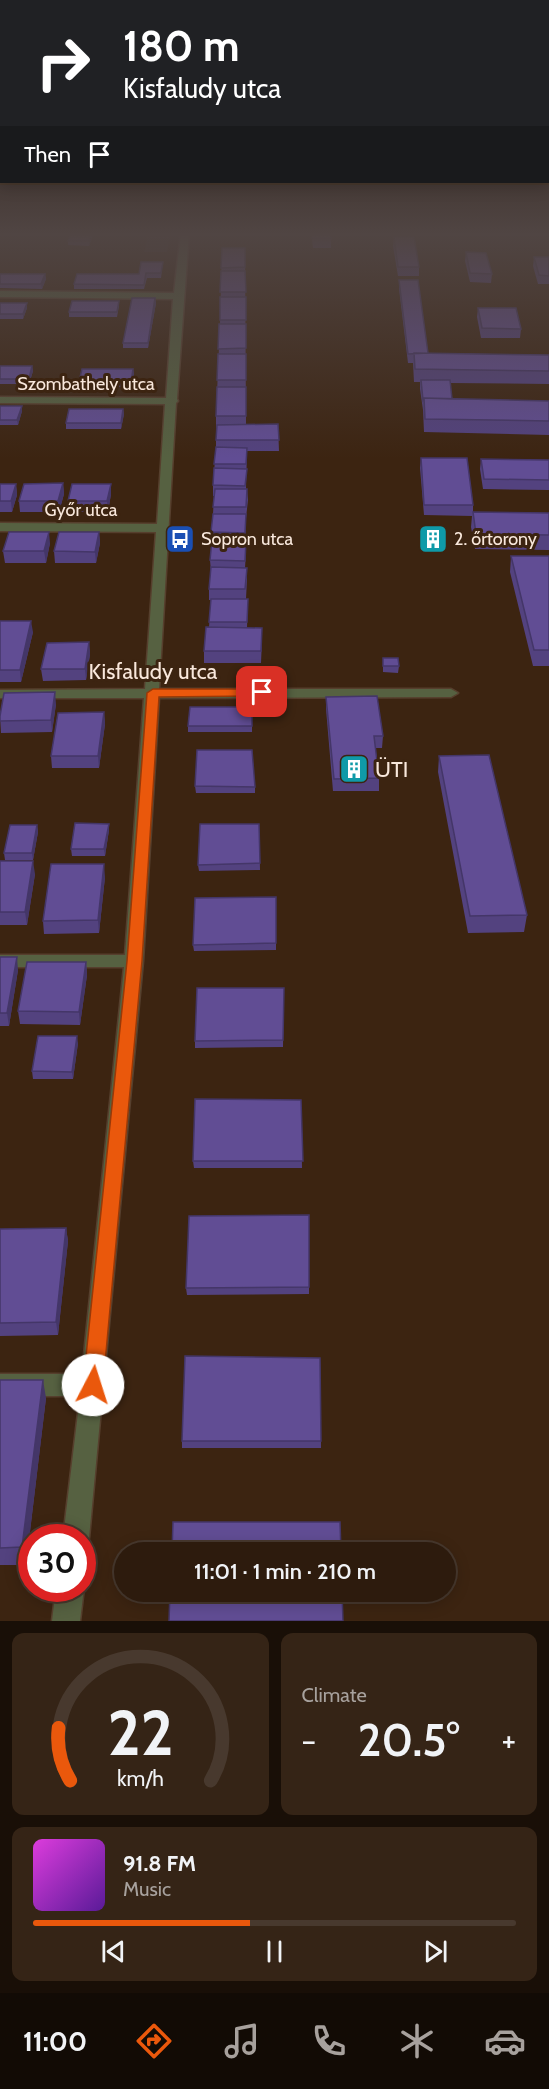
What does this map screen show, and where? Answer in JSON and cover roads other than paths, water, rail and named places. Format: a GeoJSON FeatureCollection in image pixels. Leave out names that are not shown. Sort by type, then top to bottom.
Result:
{"type":"FeatureCollection","features":[{"type":"Feature","properties":{"kind":"street"},"geometry":{"type":"LineString","coordinates":[[78,1524],[134,961],[177,308]]}},
{"type":"Feature","properties":{"kind":"street","name":"Szombathely utca"},"geometry":{"type":"LineString","coordinates":[[0,400],[172,401]]}},
{"type":"Feature","properties":{"kind":"street","name":"Győr utca"},"geometry":{"type":"LineString","coordinates":[[0,527],[162,528]]}},
{"type":"Feature","properties":{"kind":"street","name":"Kisfaludy utca"},"geometry":{"type":"LineString","coordinates":[[0,694],[451,693]]}},
{"type":"Feature","properties":{"kind":"street"},"geometry":{"type":"LineString","coordinates":[[0,961],[134,961]]}},
{"type":"Feature","properties":{"kind":"street"},"geometry":{"type":"LineString","coordinates":[[0,1385],[93,1385]]}},
{"type":"Feature","properties":{"kind":"street"},"geometry":{"type":"LineString","coordinates":[[66,1621],[68,1602]]}},
{"type":"Feature","properties":{"kind":"place","name":"Sopron utca"},"geometry":{"type":"Point","coordinates":[180,539]}},
{"type":"Feature","properties":{"kind":"place","name":"2. őrtorony"},"geometry":{"type":"Point","coordinates":[433,539]}},
{"type":"Feature","properties":{"kind":"place","name":"ÜTI"},"geometry":{"type":"Point","coordinates":[354,769]}}]}
